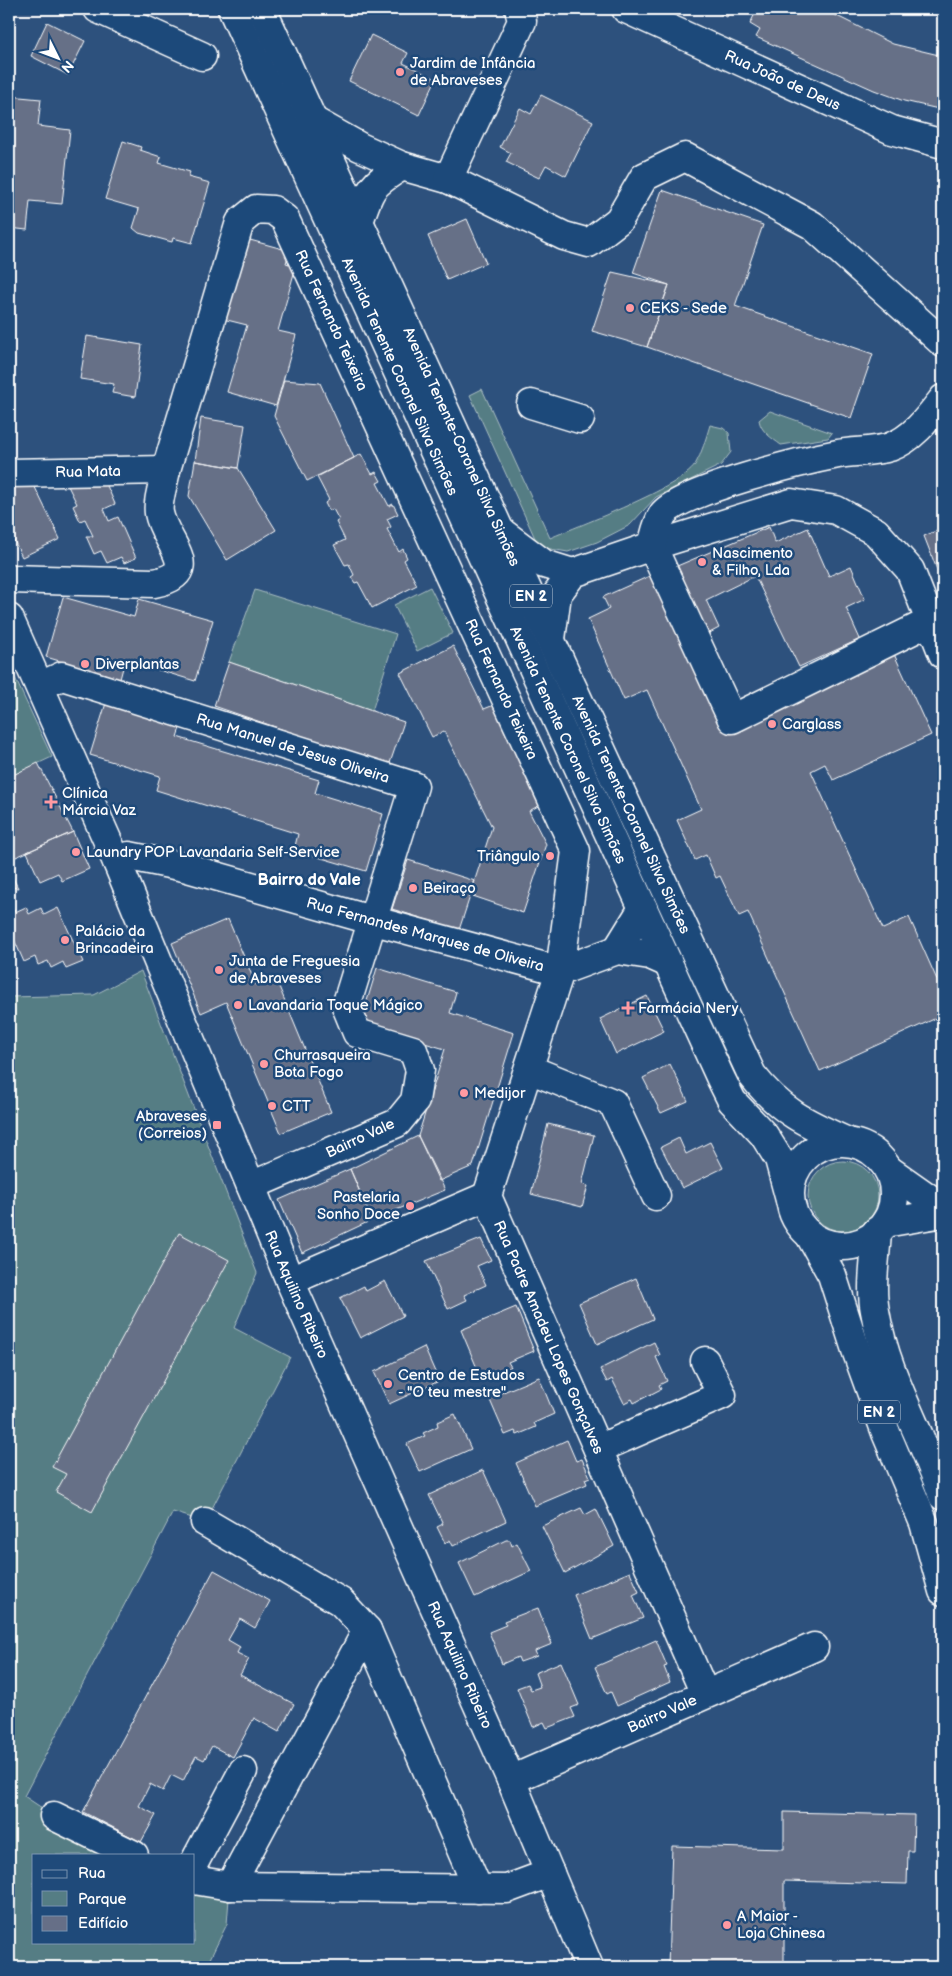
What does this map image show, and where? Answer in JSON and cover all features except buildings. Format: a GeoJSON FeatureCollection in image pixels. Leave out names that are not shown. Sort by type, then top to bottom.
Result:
{"type":"FeatureCollection","features":[{"type":"Feature","properties":{"kind":"street"},"geometry":{"type":"LineString","coordinates":[[98,9],[202,56]]}},
{"type":"Feature","properties":{"kind":"street","name":"Avenida Tenente Coronel Silva Simões"},"geometry":{"type":"LineString","coordinates":[[232,9],[732,1100],[764,1135],[779,1159],[790,1200]]}},
{"type":"Feature","properties":{"kind":"street","name":"Avenida Tenente-Coronel Silva Simões"},"geometry":{"type":"LineString","coordinates":[[262,9],[500,531],[752,1075],[769,1096],[789,1112],[807,1124],[848,1142]]}},
{"type":"Feature","properties":{"kind":"street"},"geometry":{"type":"LineString","coordinates":[[448,179],[522,21],[519,9]]}},
{"type":"Feature","properties":{"kind":"street","name":"Rua João de Deus"},"geometry":{"type":"LineString","coordinates":[[626,9],[892,130],[943,144]]}},
{"type":"Feature","properties":{"kind":"street"},"geometry":{"type":"LineString","coordinates":[[312,120],[360,147],[402,166],[448,179],[564,236],[590,243],[618,220],[644,177],[685,157],[812,225],[943,343]]}},
{"type":"Feature","properties":{"kind":"street"},"geometry":{"type":"LineString","coordinates":[[359,222],[367,196],[376,182],[402,166]]}},
{"type":"Feature","properties":{"kind":"street","name":"Rua Fernando Teixeira"},"geometry":{"type":"LineString","coordinates":[[9,579],[154,583],[171,580],[178,573],[180,560],[159,513],[166,470],[240,222],[256,209],[273,210],[285,219],[576,851],[560,971]]}},
{"type":"Feature","properties":{"kind":"street"},"geometry":{"type":"LineString","coordinates":[[931,622],[732,719],[652,546],[656,529],[664,513],[675,504],[732,481],[775,469],[836,454],[891,446],[925,423],[943,399]]}},
{"type":"Feature","properties":{"kind":"street"},"geometry":{"type":"LineString","coordinates":[[531,404],[580,419]]}},
{"type":"Feature","properties":{"kind":"street","name":"Rua Mata"},"geometry":{"type":"LineString","coordinates":[[9,473],[166,470]]}},
{"type":"Feature","properties":{"kind":"street"},"geometry":{"type":"LineString","coordinates":[[551,639],[557,594],[573,573],[652,546],[791,503],[836,510],[876,532],[910,570],[943,654]]}},
{"type":"Feature","properties":{"kind":"street"},"geometry":{"type":"LineString","coordinates":[[500,531],[544,564],[573,573]]}},
{"type":"Feature","properties":{"kind":"street","name":"Rua Aquilino Ribeiro"},"geometry":{"type":"LineString","coordinates":[[9,618],[117,862],[290,1282],[511,1780],[589,1967]]}},
{"type":"Feature","properties":{"kind":"street","name":"Rua Manuel de Jesus Oliveira"},"geometry":{"type":"LineString","coordinates":[[40,686],[62,676],[414,786],[371,920]]}},
{"type":"Feature","properties":{"kind":"street","name":"Rua Fernandes Marques de Oliveira"},"geometry":{"type":"LineString","coordinates":[[117,862],[129,856],[184,867],[560,971],[617,950]]}},
{"type":"Feature","properties":{"kind":"street"},"geometry":{"type":"LineString","coordinates":[[643,908],[617,950],[650,955],[668,963]]}},
{"type":"Feature","properties":{"kind":"street","name":"Bairro Vale"},"geometry":{"type":"LineString","coordinates":[[250,1186],[397,1123],[415,1102],[420,1070],[413,1050],[357,1034],[346,1006],[371,920]]}},
{"type":"Feature","properties":{"kind":"street"},"geometry":{"type":"LineString","coordinates":[[290,1282],[488,1196],[560,971]]}},
{"type":"Feature","properties":{"kind":"street"},"geometry":{"type":"LineString","coordinates":[[528,1069],[613,1103],[656,1196]]}},
{"type":"Feature","properties":{"kind":"street"},"geometry":{"type":"LineString","coordinates":[[790,1200],[793,1177],[805,1157],[825,1145],[848,1142]]}},
{"type":"Feature","properties":{"kind":"street","name":"EN 2"},"geometry":{"type":"LineString","coordinates":[[848,1142],[864,1146],[878,1156],[889,1170],[894,1187],[893,1204],[881,1227],[874,1309],[892,1376],[943,1496]]}},
{"type":"Feature","properties":{"kind":"street"},"geometry":{"type":"LineString","coordinates":[[889,1170],[943,1208]]}},
{"type":"Feature","properties":{"kind":"street","name":"Rua Padre Amadeu Lopes Gonçalves"},"geometry":{"type":"LineString","coordinates":[[488,1196],[705,1694]]}},
{"type":"Feature","properties":{"kind":"street","name":"EN 2"},"geometry":{"type":"LineString","coordinates":[[790,1200],[794,1213],[809,1234],[832,1275],[856,1350],[886,1433],[924,1523],[943,1591]]}},
{"type":"Feature","properties":{"kind":"street"},"geometry":{"type":"LineString","coordinates":[[809,1234],[822,1242],[836,1245],[851,1245],[865,1240],[881,1227],[943,1213]]}},
{"type":"Feature","properties":{"kind":"street"},"geometry":{"type":"LineString","coordinates":[[598,1449],[722,1395],[705,1360]]}},
{"type":"Feature","properties":{"kind":"street"},"geometry":{"type":"LineString","coordinates":[[205,1522],[341,1602],[367,1630],[478,1889]]}},
{"type":"Feature","properties":{"kind":"street"},"geometry":{"type":"LineString","coordinates":[[230,1886],[367,1630]]}},
{"type":"Feature","properties":{"kind":"street","name":"Bairro Vale"},"geometry":{"type":"LineString","coordinates":[[511,1780],[814,1647]]}},
{"type":"Feature","properties":{"kind":"street"},"geometry":{"type":"LineString","coordinates":[[195,1862],[243,1771]]}},
{"type":"Feature","properties":{"kind":"street"},"geometry":{"type":"LineString","coordinates":[[54,1816],[132,1854]]}},
{"type":"Feature","properties":{"kind":"street"},"geometry":{"type":"LineString","coordinates":[[195,1880],[230,1886],[507,1889],[550,1873]]}},
{"type":"Feature","properties":{"kind":"green space"},"geometry":{"type":"Polygon","coordinates":[[[482,389],[550,538],[650,495],[686,474],[695,465],[710,425],[723,428],[729,433],[731,452],[721,465],[656,497],[630,525],[597,542],[568,552],[539,547],[470,395],[482,389]]]}},
{"type":"Feature","properties":{"kind":"green space"},"geometry":{"type":"Polygon","coordinates":[[[770,411],[832,433],[828,438],[781,445],[767,434],[760,424],[759,420],[770,411]]]}},
{"type":"Feature","properties":{"kind":"green space"},"geometry":{"type":"Polygon","coordinates":[[[430,587],[453,633],[417,651],[394,605],[430,587]]]}},
{"type":"Feature","properties":{"kind":"green space"},"geometry":{"type":"Polygon","coordinates":[[[255,590],[396,634],[372,711],[229,662],[255,590]]]}},
{"type":"Feature","properties":{"kind":"green space"},"geometry":{"type":"Polygon","coordinates":[[[9,665],[52,757],[9,777],[9,665]]]}},
{"type":"Feature","properties":{"kind":"green space"},"geometry":{"type":"Polygon","coordinates":[[[141,971],[257,1273],[234,1328],[290,1357],[205,1522],[173,1512],[24,1796],[54,1816],[132,1854],[32,1854],[32,1944],[195,1944],[195,1880],[230,1886],[227,1924],[206,1967],[9,1967],[9,997],[94,995],[141,971]]]}},
{"type":"Feature","properties":{"kind":"green space"},"geometry":{"type":"Polygon","coordinates":[[[850,1161],[863,1167],[872,1176],[876,1182],[878,1196],[876,1210],[868,1221],[857,1229],[836,1231],[829,1229],[818,1221],[810,1210],[808,1189],[810,1182],[818,1171],[829,1163],[850,1161]]]}},
{"type":"Feature","properties":{"kind":"place","name":"Jardim de Infância de Abraveses"},"geometry":{"type":"Point","coordinates":[400,72]}},
{"type":"Feature","properties":{"kind":"place","name":"CEKS - Sede"},"geometry":{"type":"Point","coordinates":[630,308]}},
{"type":"Feature","properties":{"kind":"place","name":"Nascimento & Filho, Lda"},"geometry":{"type":"Point","coordinates":[702,562]}},
{"type":"Feature","properties":{"kind":"place","name":"Diverplantas"},"geometry":{"type":"Point","coordinates":[85,664]}},
{"type":"Feature","properties":{"kind":"place","name":"Carglass"},"geometry":{"type":"Point","coordinates":[772,724]}},
{"type":"Feature","properties":{"kind":"place","name":"Clínica Márcia Vaz"},"geometry":{"type":"Point","coordinates":[51,802]}},
{"type":"Feature","properties":{"kind":"place","name":"Laundry POP Lavandaria Self-Service"},"geometry":{"type":"Point","coordinates":[76,852]}},
{"type":"Feature","properties":{"kind":"place","name":"Triângulo"},"geometry":{"type":"Point","coordinates":[550,856]}},
{"type":"Feature","properties":{"kind":"place","name":"Beiraço"},"geometry":{"type":"Point","coordinates":[413,888]}},
{"type":"Feature","properties":{"kind":"place","name":"Palácio da Brincadeira"},"geometry":{"type":"Point","coordinates":[65,940]}},
{"type":"Feature","properties":{"kind":"place","name":"Junta de Freguesia de Abraveses"},"geometry":{"type":"Point","coordinates":[219,970]}},
{"type":"Feature","properties":{"kind":"place","name":"Lavandaria Toque Mágico"},"geometry":{"type":"Point","coordinates":[238,1005]}},
{"type":"Feature","properties":{"kind":"place","name":"Farmácia Nery"},"geometry":{"type":"Point","coordinates":[628,1008]}},
{"type":"Feature","properties":{"kind":"place","name":"Churrasqueira Bota Fogo"},"geometry":{"type":"Point","coordinates":[264,1064]}},
{"type":"Feature","properties":{"kind":"place","name":"Medijor"},"geometry":{"type":"Point","coordinates":[464,1093]}},
{"type":"Feature","properties":{"kind":"place","name":"CTT"},"geometry":{"type":"Point","coordinates":[272,1106]}},
{"type":"Feature","properties":{"kind":"place","name":"Abraveses (Correios)"},"geometry":{"type":"Point","coordinates":[217,1125]}},
{"type":"Feature","properties":{"kind":"place","name":"Pastelaria Sonho Doce"},"geometry":{"type":"Point","coordinates":[410,1206]}},
{"type":"Feature","properties":{"kind":"place","name":"Centro de Estudos - \"O teu mestre\""},"geometry":{"type":"Point","coordinates":[388,1384]}},
{"type":"Feature","properties":{"kind":"place","name":"A Maior - Loja Chinesa"},"geometry":{"type":"Point","coordinates":[727,1925]}},
{"type":"Feature","properties":{"kind":"district","name":"Bairro do Vale"},"geometry":{"type":"Point","coordinates":[309,879]}}]}
